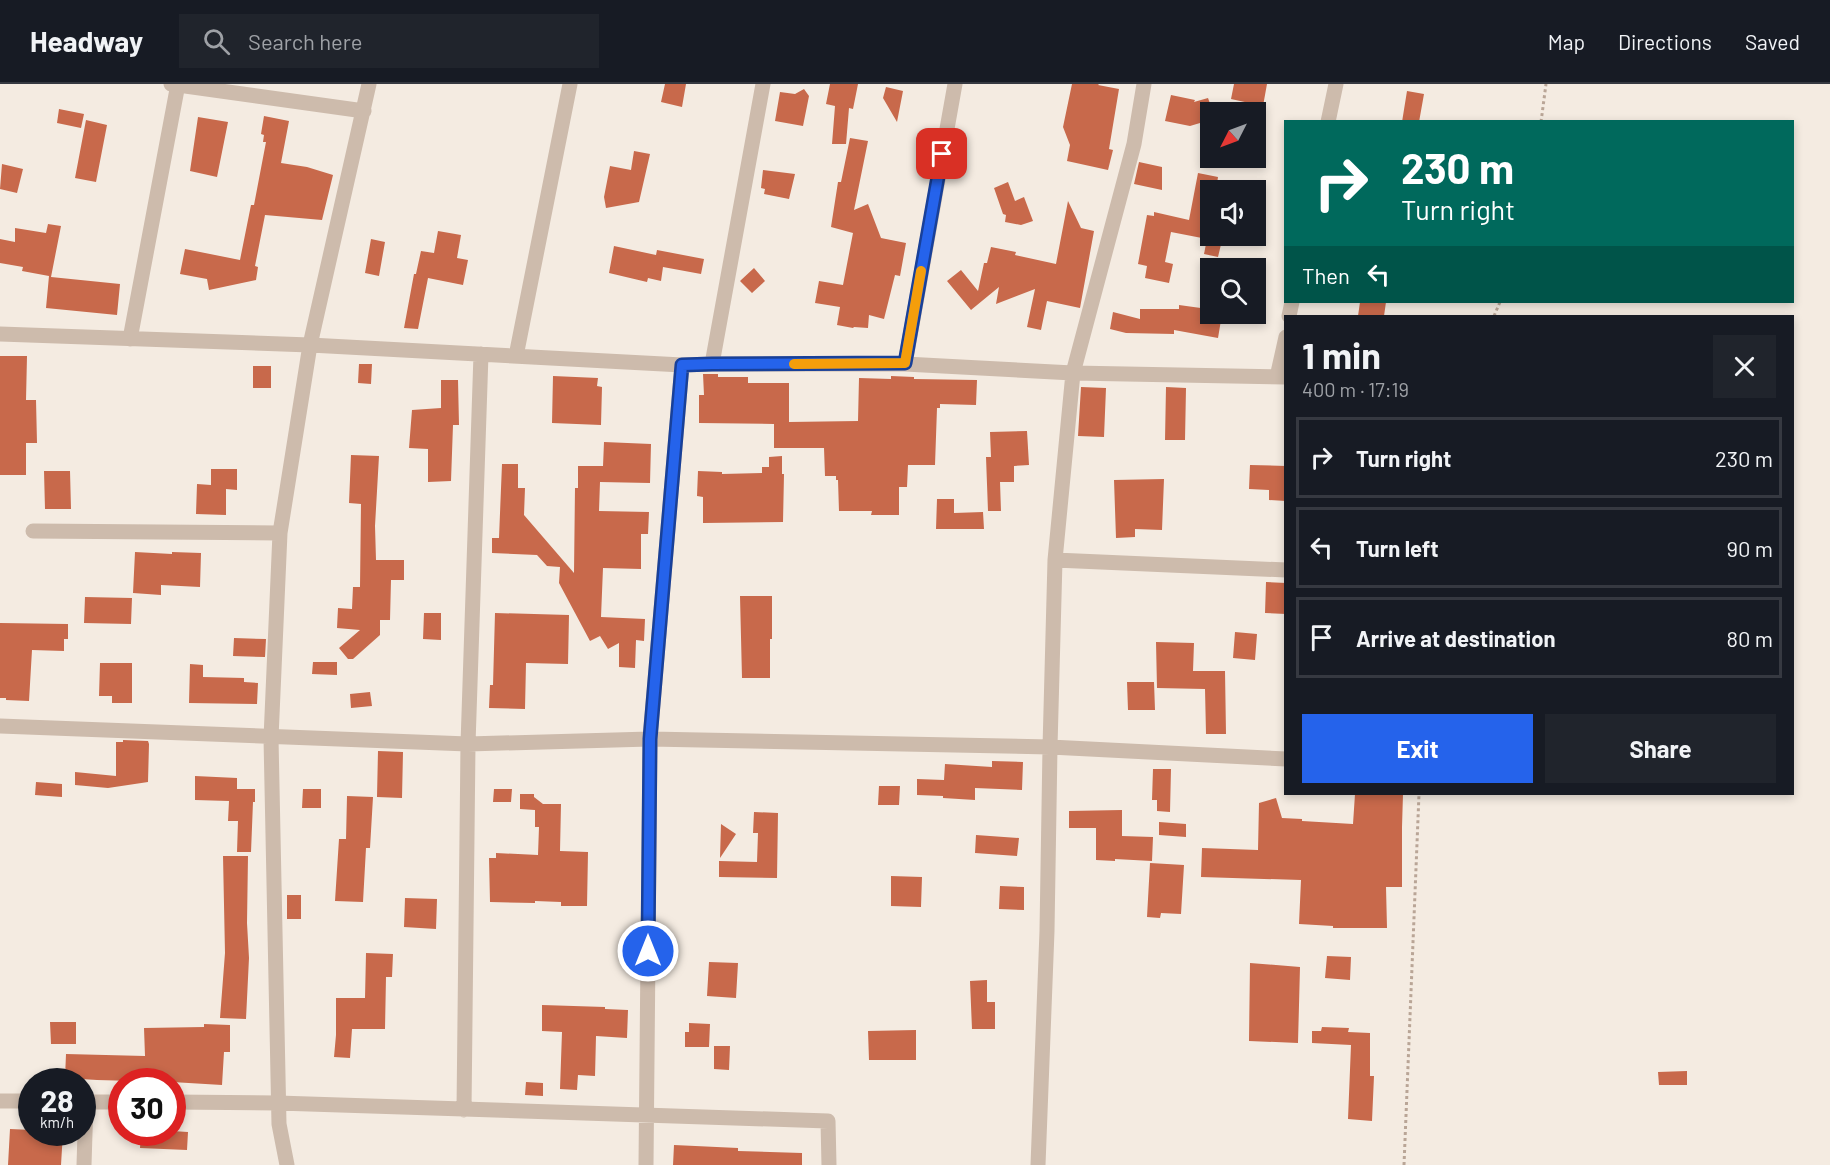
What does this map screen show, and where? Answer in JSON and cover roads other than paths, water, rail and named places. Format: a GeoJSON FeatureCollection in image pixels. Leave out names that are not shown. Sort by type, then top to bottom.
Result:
{"type":"FeatureCollection","features":[{"type":"Feature","properties":{"kind":"street"},"geometry":{"type":"LineString","coordinates":[[130,339],[176,84],[364,111]]}},
{"type":"Feature","properties":{"kind":"street"},"geometry":{"type":"LineString","coordinates":[[287,1165],[279,1124],[278,1103],[271,738],[280,533],[310,345],[369,84]]}},
{"type":"Feature","properties":{"kind":"street"},"geometry":{"type":"LineString","coordinates":[[516,356],[570,84]]}},
{"type":"Feature","properties":{"kind":"street"},"geometry":{"type":"LineString","coordinates":[[712,364],[763,84]]}},
{"type":"Feature","properties":{"kind":"street"},"geometry":{"type":"LineString","coordinates":[[905,363],[955,84]]}},
{"type":"Feature","properties":{"kind":"street"},"geometry":{"type":"LineString","coordinates":[[1038,1165],[1047,931],[1055,560],[1073,373],[1134,144],[1144,84]]}},
{"type":"Feature","properties":{"kind":"street"},"geometry":{"type":"LineString","coordinates":[[1328,120],[1336,84]]}},
{"type":"Feature","properties":{"kind":"street"},"geometry":{"type":"LineString","coordinates":[[0,334],[310,345],[682,365],[905,363],[1073,373],[1281,377],[1284,353]]}},
{"type":"Feature","properties":{"kind":"street"},"geometry":{"type":"LineString","coordinates":[[464,1110],[468,744],[481,354]]}},
{"type":"Feature","properties":{"kind":"street"},"geometry":{"type":"LineString","coordinates":[[646,1165],[650,739],[682,365]]}},
{"type":"Feature","properties":{"kind":"street"},"geometry":{"type":"LineString","coordinates":[[33,531],[280,533]]}},
{"type":"Feature","properties":{"kind":"street"},"geometry":{"type":"LineString","coordinates":[[1055,560],[1284,570]]}},
{"type":"Feature","properties":{"kind":"street"},"geometry":{"type":"LineString","coordinates":[[0,726],[468,744],[650,739],[1050,747],[1284,759]]}},
{"type":"Feature","properties":{"kind":"street"},"geometry":{"type":"LineString","coordinates":[[0,1101],[18,1101]]}},
{"type":"Feature","properties":{"kind":"street"},"geometry":{"type":"LineString","coordinates":[[186,1102],[278,1103],[828,1121],[829,1165]]}},
{"type":"Feature","properties":{"kind":"street"},"geometry":{"type":"LineString","coordinates":[[84,1146],[84,1165]]}}]}
